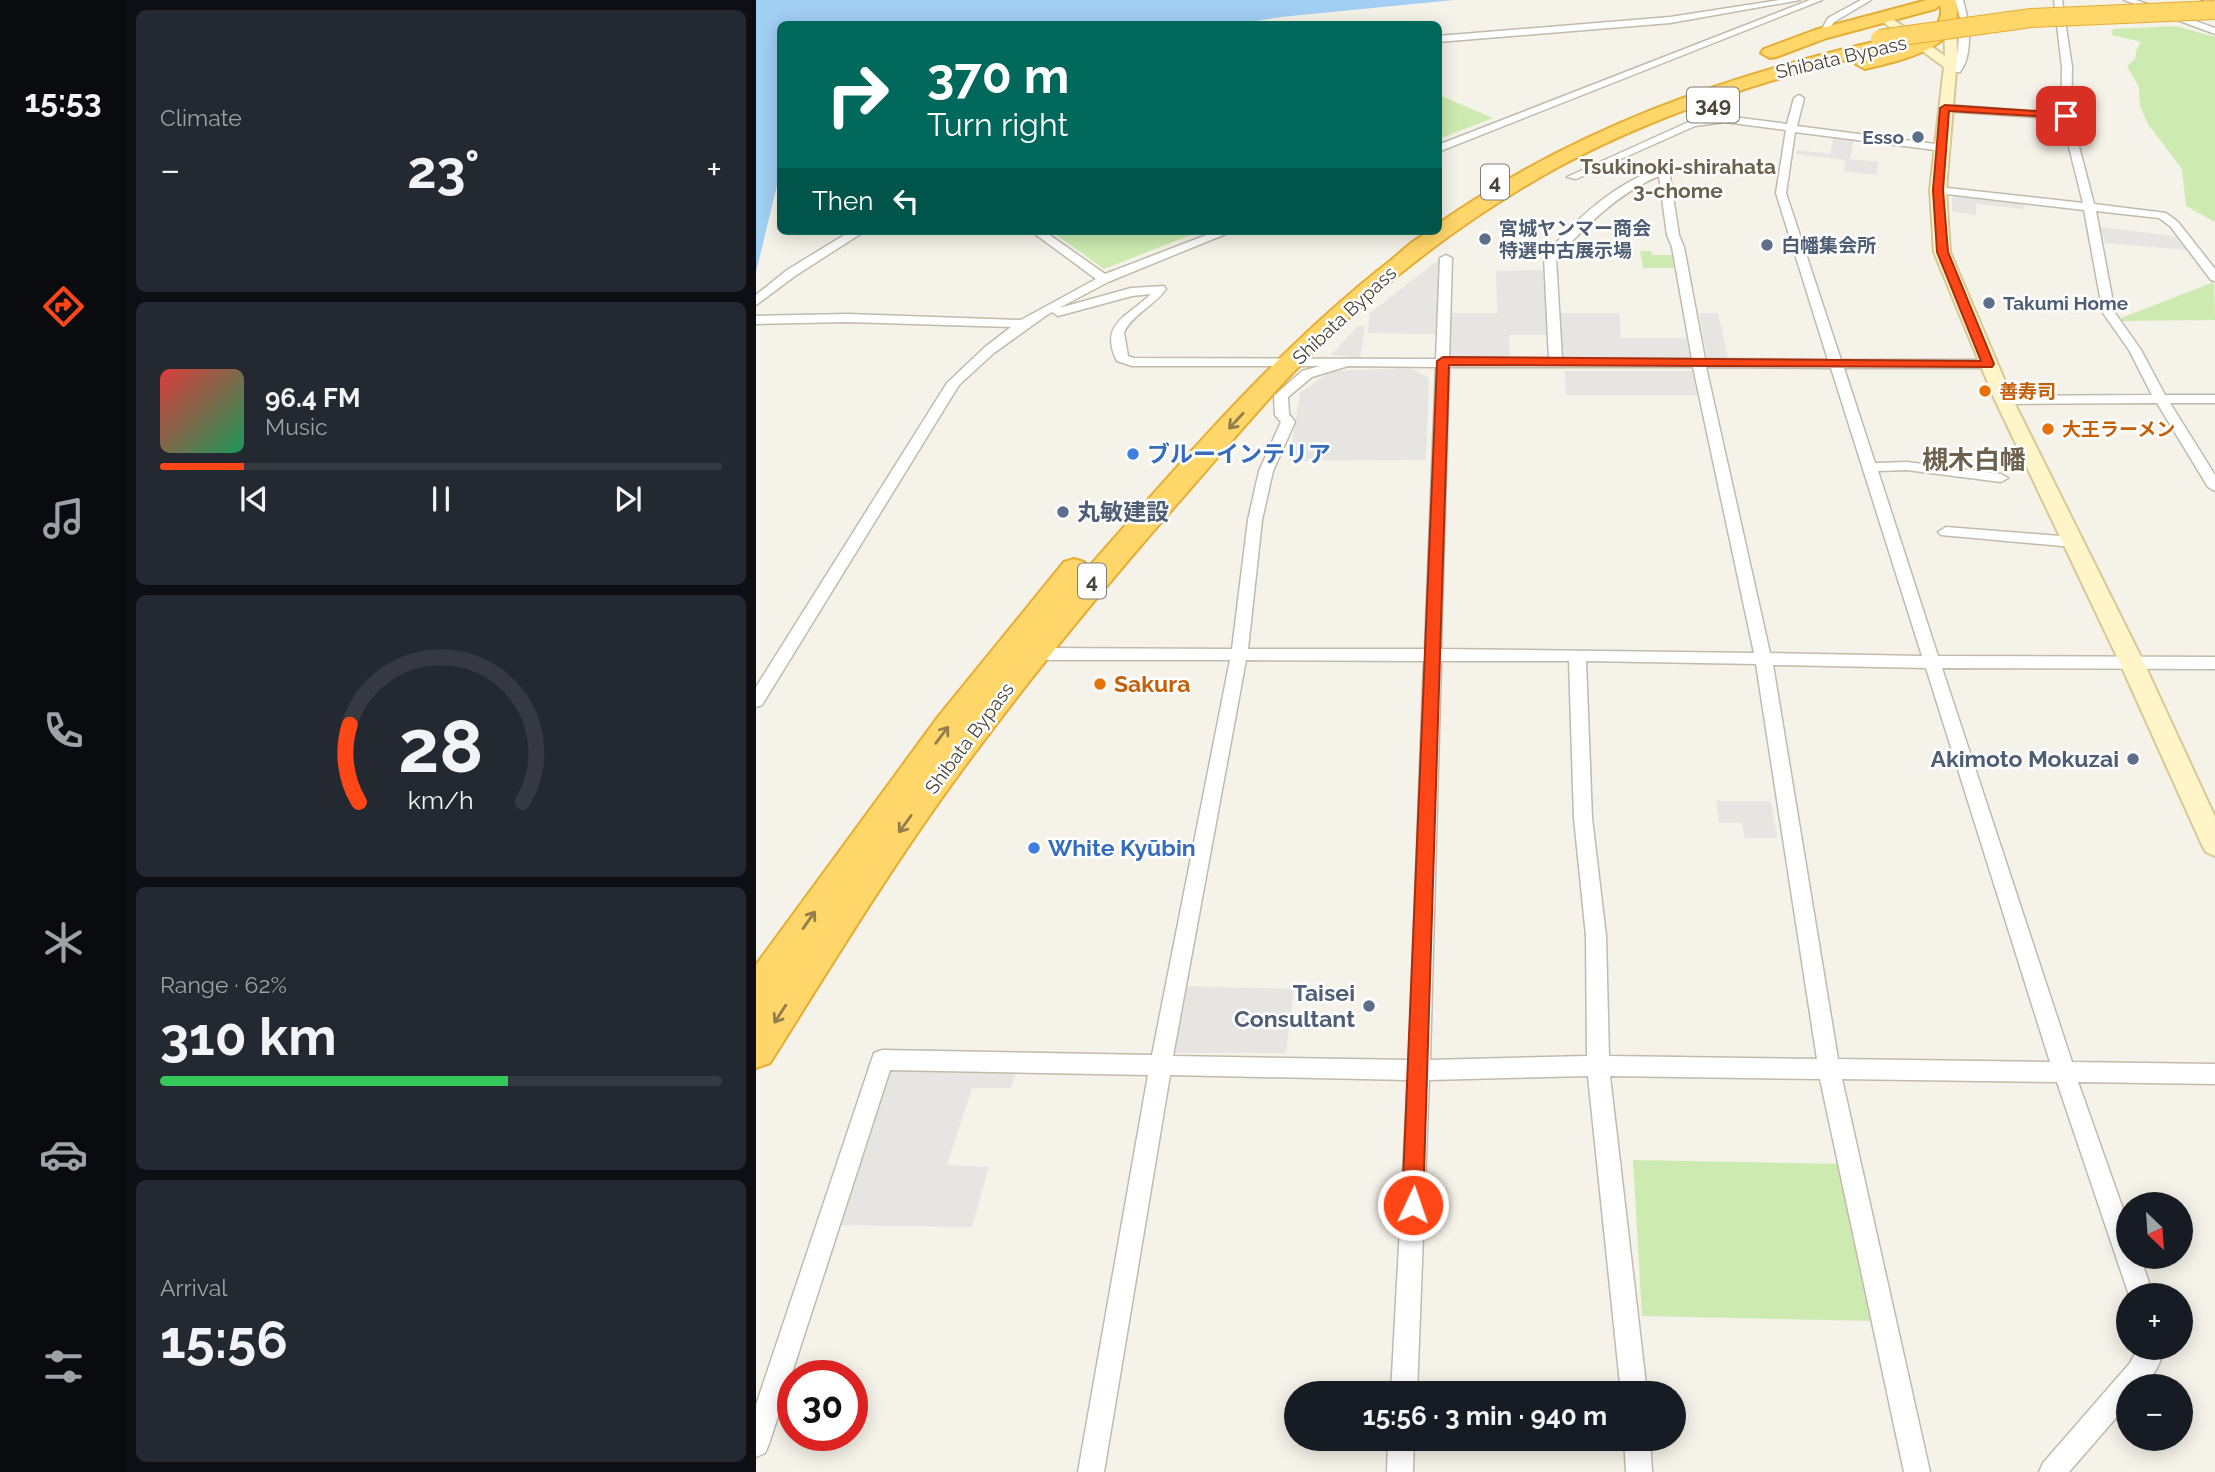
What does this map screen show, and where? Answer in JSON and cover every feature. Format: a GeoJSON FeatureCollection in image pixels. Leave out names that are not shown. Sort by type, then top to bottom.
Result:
{"type":"FeatureCollection","features":[{"type":"Feature","properties":{"kind":"highway","name":"349"},"geometry":{"type":"LineString","coordinates":[[1752,59],[1821,34],[1929,6],[1937,0]]}},
{"type":"Feature","properties":{"kind":"highway"},"geometry":{"type":"LineString","coordinates":[[1947,0],[1950,19]]}},
{"type":"Feature","properties":{"kind":"highway","name":"Shibata Bypass"},"geometry":{"type":"LineString","coordinates":[[1442,215],[1554,149],[1697,88],[1802,56],[1886,47],[2041,23],[2215,13]]}},
{"type":"Feature","properties":{"kind":"highway","name":"349"},"geometry":{"type":"LineString","coordinates":[[1510,187],[1540,177],[1604,146],[1707,107],[1886,47],[1923,45],[1937,36],[1950,19]]}},
{"type":"Feature","properties":{"kind":"highway","name":"349"},"geometry":{"type":"LineString","coordinates":[[1554,149],[1605,119],[1716,72]]}},
{"type":"Feature","properties":{"kind":"highway","name":"Shibata Bypass"},"geometry":{"type":"LineString","coordinates":[[1442,234],[1510,187]]}},
{"type":"Feature","properties":{"kind":"highway","name":"Shibata Bypass"},"geometry":{"type":"LineString","coordinates":[[756,1050],[895,837],[1033,654],[1280,361],[1370,265],[1413,235]]}},
{"type":"Feature","properties":{"kind":"highway","name":"Shibata Bypass"},"geometry":{"type":"LineString","coordinates":[[756,996],[898,792],[1028,622],[1197,429],[1320,332],[1391,270],[1441,235]]}},
{"type":"Feature","properties":{"kind":"street"},"geometry":{"type":"LineString","coordinates":[[1442,39],[1670,20],[1796,0]]}},
{"type":"Feature","properties":{"kind":"street"},"geometry":{"type":"LineString","coordinates":[[1442,147],[1818,0]]}},
{"type":"Feature","properties":{"kind":"street"},"geometry":{"type":"LineString","coordinates":[[1821,34],[1831,20],[1867,0]]}},
{"type":"Feature","properties":{"kind":"street"},"geometry":{"type":"LineString","coordinates":[[1886,47],[1957,69],[1961,65],[1965,21],[1959,0]]}},
{"type":"Feature","properties":{"kind":"street"},"geometry":{"type":"LineString","coordinates":[[2058,0],[2067,67],[2066,116],[2089,205],[2109,313],[2135,350],[2160,398],[2215,487]]}},
{"type":"Feature","properties":{"kind":"street"},"geometry":{"type":"LineString","coordinates":[[2128,0],[2215,31]]}},
{"type":"Feature","properties":{"kind":"street"},"geometry":{"type":"LineString","coordinates":[[1884,17],[1949,68]]}},
{"type":"Feature","properties":{"kind":"street"},"geometry":{"type":"LineString","coordinates":[[1950,19],[1951,58],[1938,190],[1942,252],[2004,400],[2131,661],[2215,845]]}},
{"type":"Feature","properties":{"kind":"street"},"geometry":{"type":"LineString","coordinates":[[1799,98],[1791,128],[1781,192],[2064,1072],[2137,1283]]}},
{"type":"Feature","properties":{"kind":"street"},"geometry":{"type":"LineString","coordinates":[[1945,108],[2066,116]]}},
{"type":"Feature","properties":{"kind":"street"},"geometry":{"type":"LineString","coordinates":[[1572,177],[1693,123],[1725,119],[1943,148]]}},
{"type":"Feature","properties":{"kind":"street"},"geometry":{"type":"LineString","coordinates":[[1556,363],[1550,257],[1595,210],[1651,175],[1664,170],[1672,234],[1678,247],[1699,363],[1763,657],[1829,1070],[1917,1472]]}},
{"type":"Feature","properties":{"kind":"street"},"geometry":{"type":"LineString","coordinates":[[1938,190],[2162,215],[2174,224],[2214,274]]}},
{"type":"Feature","properties":{"kind":"street"},"geometry":{"type":"LineString","coordinates":[[756,301],[791,273],[853,235]]}},
{"type":"Feature","properties":{"kind":"street"},"geometry":{"type":"LineString","coordinates":[[1043,235],[1104,279]]}},
{"type":"Feature","properties":{"kind":"street"},"geometry":{"type":"LineString","coordinates":[[756,701],[954,383],[983,352],[1019,325],[1104,279],[1217,235]]}},
{"type":"Feature","properties":{"kind":"street"},"geometry":{"type":"LineString","coordinates":[[1405,1381],[1419,1070],[1446,258]]}},
{"type":"Feature","properties":{"kind":"street"},"geometry":{"type":"LineString","coordinates":[[756,320],[848,318],[1019,325],[1097,300],[1160,289],[1155,300],[1128,315],[1120,328],[1118,347],[1122,358],[1132,362],[1988,364]]}},
{"type":"Feature","properties":{"kind":"street"},"geometry":{"type":"LineString","coordinates":[[1091,1472],[1161,1065],[1239,655],[1255,520],[1266,471],[1288,422],[1282,415],[1281,396],[1307,374],[1353,361]]}},
{"type":"Feature","properties":{"kind":"street"},"geometry":{"type":"LineString","coordinates":[[2004,400],[2215,399]]}},
{"type":"Feature","properties":{"kind":"street"},"geometry":{"type":"LineString","coordinates":[[1870,467],[1907,466],[2001,478]]}},
{"type":"Feature","properties":{"kind":"street"},"geometry":{"type":"LineString","coordinates":[[1946,532],[2073,542]]}},
{"type":"Feature","properties":{"kind":"street"},"geometry":{"type":"LineString","coordinates":[[1033,654],[1577,655],[1931,662],[2215,663]]}},
{"type":"Feature","properties":{"kind":"street"},"geometry":{"type":"LineString","coordinates":[[1577,655],[1583,818],[1595,936],[1598,1066],[1633,1381]]}},
{"type":"Feature","properties":{"kind":"street"},"geometry":{"type":"LineString","coordinates":[[756,1444],[882,1060],[1419,1070],[1598,1066],[2215,1074]]}},
{"type":"Feature","properties":{"kind":"street"},"geometry":{"type":"LineString","coordinates":[[2052,1472],[2147,1360]]}},
{"type":"Feature","properties":{"kind":"street"},"geometry":{"type":"LineString","coordinates":[[1400,1472],[1401,1451]]}},
{"type":"Feature","properties":{"kind":"street"},"geometry":{"type":"LineString","coordinates":[[1638,1451],[1639,1472]]}},
{"type":"Feature","properties":{"kind":"green space"},"geometry":{"type":"Polygon","coordinates":[[[2176,26],[2215,37],[2215,222],[2186,206],[2182,169],[2148,124],[2140,106],[2139,87],[2127,66],[2135,59],[2141,42],[2112,35],[2113,29],[2176,26]]]}},
{"type":"Feature","properties":{"kind":"green space"},"geometry":{"type":"Polygon","coordinates":[[[1442,96],[1493,118],[1442,138],[1442,96]]]}},
{"type":"Feature","properties":{"kind":"green space"},"geometry":{"type":"Polygon","coordinates":[[[1057,235],[1191,235],[1104,269],[1057,235]]]}},
{"type":"Feature","properties":{"kind":"green space"},"geometry":{"type":"Polygon","coordinates":[[[1640,251],[1651,251],[1652,255],[1672,255],[1674,268],[1643,268],[1640,251]]]}},
{"type":"Feature","properties":{"kind":"green space"},"geometry":{"type":"Polygon","coordinates":[[[2214,282],[2215,320],[2122,321],[2121,318],[2214,282]]]}},
{"type":"Feature","properties":{"kind":"green space"},"geometry":{"type":"Polygon","coordinates":[[[1633,1160],[1846,1164],[1873,1321],[1642,1316],[1633,1160]]]}},
{"type":"Feature","properties":{"kind":"shaded area"},"geometry":{"type":"Polygon","coordinates":[[[1834,136],[1854,138],[1850,159],[1879,162],[1876,175],[1844,171],[1845,160],[1796,154],[1797,150],[1830,154],[1834,136]]]}},
{"type":"Feature","properties":{"kind":"shaded area"},"geometry":{"type":"Polygon","coordinates":[[[1952,195],[2024,202],[2024,209],[1976,204],[1976,215],[1952,212],[1952,195]]]}},
{"type":"Feature","properties":{"kind":"shaded area"},"geometry":{"type":"Polygon","coordinates":[[[2100,227],[2175,236],[2187,250],[2105,243],[2100,227]]]}},
{"type":"Feature","properties":{"kind":"shaded area"},"geometry":{"type":"Polygon","coordinates":[[[1442,257],[1437,334],[1367,333],[1370,313],[1442,257]]]}},
{"type":"Feature","properties":{"kind":"shaded area"},"geometry":{"type":"Polygon","coordinates":[[[1543,270],[1547,335],[1509,335],[1510,358],[1449,358],[1451,313],[1497,313],[1496,271],[1543,270]]]}},
{"type":"Feature","properties":{"kind":"shaded area"},"geometry":{"type":"Polygon","coordinates":[[[1559,313],[1619,313],[1621,338],[1686,338],[1691,359],[1561,360],[1559,313]]]}},
{"type":"Feature","properties":{"kind":"shaded area"},"geometry":{"type":"Polygon","coordinates":[[[1699,313],[1718,313],[1728,358],[1707,358],[1699,313]]]}},
{"type":"Feature","properties":{"kind":"shaded area"},"geometry":{"type":"Polygon","coordinates":[[[1358,326],[1365,326],[1360,358],[1331,355],[1358,326]]]}},
{"type":"Feature","properties":{"kind":"shaded area"},"geometry":{"type":"Polygon","coordinates":[[[1409,368],[1429,378],[1426,460],[1289,461],[1300,393],[1330,371],[1409,368]]]}},
{"type":"Feature","properties":{"kind":"shaded area"},"geometry":{"type":"Polygon","coordinates":[[[1565,371],[1692,371],[1697,395],[1566,395],[1565,371]]]}},
{"type":"Feature","properties":{"kind":"shaded area"},"geometry":{"type":"Polygon","coordinates":[[[1716,801],[1771,801],[1777,838],[1745,838],[1742,823],[1719,823],[1716,801]]]}},
{"type":"Feature","properties":{"kind":"shaded area"},"geometry":{"type":"Polygon","coordinates":[[[1180,986],[1294,989],[1286,1053],[1168,1053],[1180,986]]]}},
{"type":"Feature","properties":{"kind":"shaded area"},"geometry":{"type":"Polygon","coordinates":[[[1017,1070],[1011,1088],[972,1088],[947,1165],[989,1167],[972,1227],[833,1225],[884,1071],[1017,1070]]]}},
{"type":"Feature","properties":{"kind":"water"},"geometry":{"type":"Polygon","coordinates":[[[756,0],[1454,0],[1255,21],[777,21],[777,185],[756,272],[756,0]]]}},
{"type":"Feature","properties":{"kind":"railway"},"geometry":{"type":"LineString","coordinates":[[2201,0],[2215,9]]}},
{"type":"Feature","properties":{"kind":"place","name":"Esso"},"geometry":{"type":"Point","coordinates":[1918,137]}},
{"type":"Feature","properties":{"kind":"place","name":"宮城ヤンマー商会 特選中古展示場"},"geometry":{"type":"Point","coordinates":[1485,239]}},
{"type":"Feature","properties":{"kind":"place","name":"白幡集会所"},"geometry":{"type":"Point","coordinates":[1767,245]}},
{"type":"Feature","properties":{"kind":"place","name":"Takumi Home"},"geometry":{"type":"Point","coordinates":[1989,303]}},
{"type":"Feature","properties":{"kind":"place","name":"善寿司"},"geometry":{"type":"Point","coordinates":[1985,391]}},
{"type":"Feature","properties":{"kind":"place","name":"大王ラーメン"},"geometry":{"type":"Point","coordinates":[2048,429]}},
{"type":"Feature","properties":{"kind":"place","name":"ブルーインテリア"},"geometry":{"type":"Point","coordinates":[1133,454]}},
{"type":"Feature","properties":{"kind":"place","name":"丸敏建設"},"geometry":{"type":"Point","coordinates":[1063,512]}},
{"type":"Feature","properties":{"kind":"place","name":"Sakura"},"geometry":{"type":"Point","coordinates":[1100,684]}},
{"type":"Feature","properties":{"kind":"place","name":"Akimoto Mokuzai"},"geometry":{"type":"Point","coordinates":[2133,759]}},
{"type":"Feature","properties":{"kind":"place","name":"White Kyūbin"},"geometry":{"type":"Point","coordinates":[1034,848]}},
{"type":"Feature","properties":{"kind":"place","name":"Taisei Consultant"},"geometry":{"type":"Point","coordinates":[1369,1006]}},
{"type":"Feature","properties":{"kind":"district","name":"Tsukinoki-shirahata 3-chome"},"geometry":{"type":"Point","coordinates":[1678,179]}},
{"type":"Feature","properties":{"kind":"district","name":"槻木白幡"},"geometry":{"type":"Point","coordinates":[1974,460]}},
{"type":"Feature","properties":{"kind":"route"},"geometry":{"type":"LineString","coordinates":[[1413,1205],[1443,361],[1988,364],[1942,252],[1938,190],[1945,108],[2066,116]]}}]}
